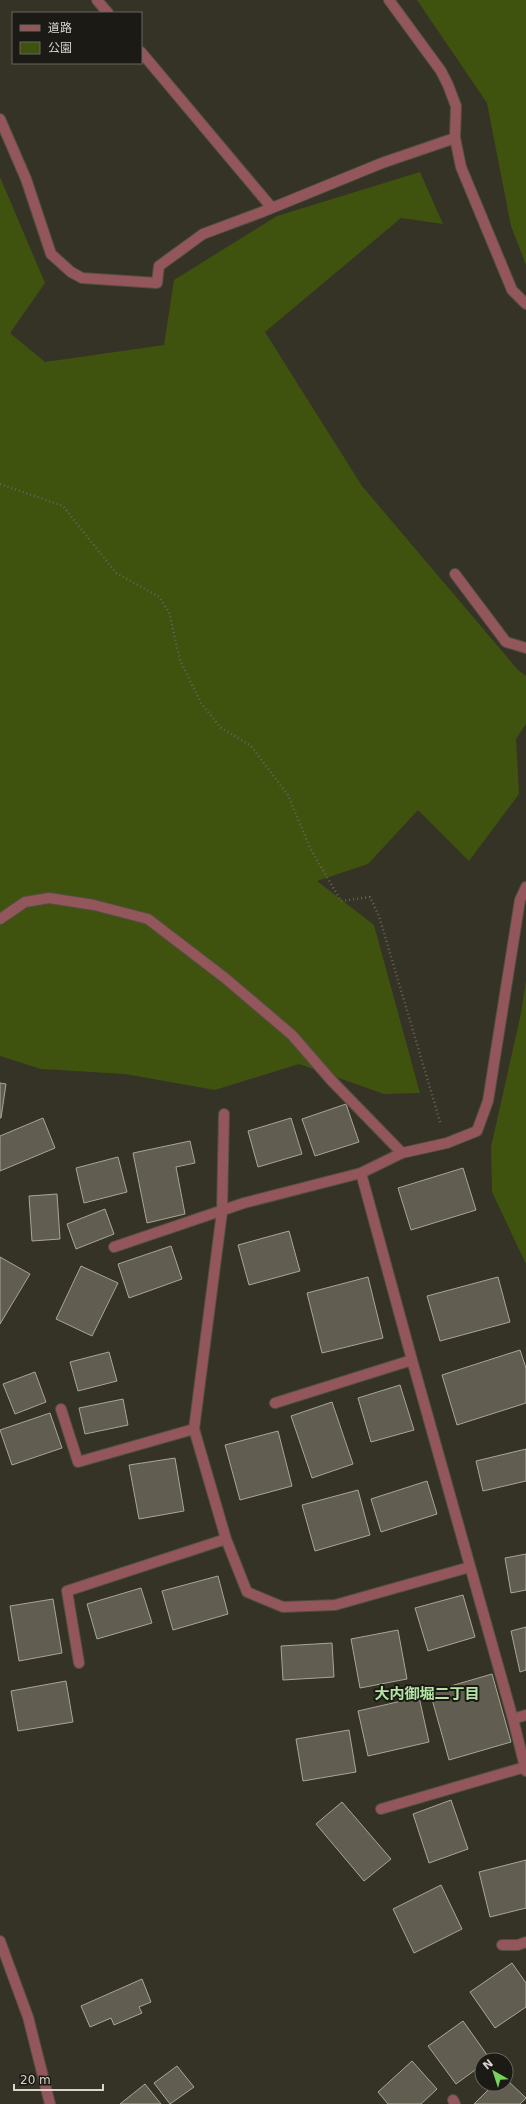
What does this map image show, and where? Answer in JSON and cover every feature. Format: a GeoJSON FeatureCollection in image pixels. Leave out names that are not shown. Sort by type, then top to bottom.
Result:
{"type":"FeatureCollection","features":[{"type":"Feature","properties":{"kind":"street"},"geometry":{"type":"LineString","coordinates":[[97,0],[107,12]]}},
{"type":"Feature","properties":{"kind":"street"},"geometry":{"type":"LineString","coordinates":[[389,0],[441,71],[456,106],[455,138],[461,167],[480,217],[512,290],[526,304]]}},
{"type":"Feature","properties":{"kind":"street"},"geometry":{"type":"LineString","coordinates":[[142,53],[272,208]]}},
{"type":"Feature","properties":{"kind":"street"},"geometry":{"type":"LineString","coordinates":[[0,119],[26,179],[51,254],[71,272],[82,278],[156,283],[159,266],[203,234],[272,208],[382,163],[455,138]]}},
{"type":"Feature","properties":{"kind":"street"},"geometry":{"type":"LineString","coordinates":[[455,574],[506,642],[526,648]]}},
{"type":"Feature","properties":{"kind":"street"},"geometry":{"type":"LineString","coordinates":[[114,1247],[222,1212],[244,1203],[361,1173],[402,1153],[447,1143],[477,1131],[488,1101],[520,900],[526,887]]}},
{"type":"Feature","properties":{"kind":"street"},"geometry":{"type":"LineString","coordinates":[[0,918],[25,902],[49,898],[94,904],[148,919],[226,978],[292,1036],[331,1080],[402,1153]]}},
{"type":"Feature","properties":{"kind":"street"},"geometry":{"type":"LineString","coordinates":[[224,1114],[222,1212],[194,1429],[226,1539],[246,1592],[283,1607],[334,1605],[470,1567]]}},
{"type":"Feature","properties":{"kind":"street"},"geometry":{"type":"LineString","coordinates":[[361,1173],[513,1719],[525,1769],[381,1809]]}},
{"type":"Feature","properties":{"kind":"street"},"geometry":{"type":"LineString","coordinates":[[275,1404],[412,1360]]}},
{"type":"Feature","properties":{"kind":"street"},"geometry":{"type":"LineString","coordinates":[[61,1409],[78,1462],[194,1429]]}},
{"type":"Feature","properties":{"kind":"street"},"geometry":{"type":"LineString","coordinates":[[79,1663],[67,1591],[226,1539]]}},
{"type":"Feature","properties":{"kind":"street"},"geometry":{"type":"LineString","coordinates":[[513,1719],[526,1715]]}},
{"type":"Feature","properties":{"kind":"street"},"geometry":{"type":"LineString","coordinates":[[0,1941],[28,2017],[50,2104]]}},
{"type":"Feature","properties":{"kind":"street"},"geometry":{"type":"LineString","coordinates":[[502,1945],[518,1945],[526,1942]]}},
{"type":"Feature","properties":{"kind":"path"},"geometry":{"type":"LineString","coordinates":[[0,484],[63,506],[116,573],[158,596],[169,612],[180,660],[201,703],[220,727],[251,746],[288,795],[310,848],[341,901],[370,897],[380,916],[447,1143]]}},
{"type":"Feature","properties":{"kind":"green space"},"geometry":{"type":"Polygon","coordinates":[[[417,0],[526,0],[526,265],[511,226],[487,103],[417,0]]]}},
{"type":"Feature","properties":{"kind":"green space"},"geometry":{"type":"Polygon","coordinates":[[[420,172],[443,224],[401,218],[265,332],[362,486],[518,670],[526,676],[526,724],[516,739],[519,794],[469,861],[418,810],[368,864],[317,881],[374,925],[420,1093],[384,1094],[299,1064],[215,1090],[125,1074],[41,1069],[0,1056],[0,177],[45,283],[10,333],[45,362],[164,345],[174,280],[277,216],[420,172]]]}},
{"type":"Feature","properties":{"kind":"green space"},"geometry":{"type":"Polygon","coordinates":[[[526,981],[526,1264],[492,1192],[491,1147],[521,1013],[526,981]]]}},
{"type":"Feature","properties":{"kind":"building"},"geometry":{"type":"Polygon","coordinates":[[[0,1083],[6,1084],[1,1118],[0,1118],[0,1083]]]}},
{"type":"Feature","properties":{"kind":"building"},"geometry":{"type":"Polygon","coordinates":[[[346,1104],[359,1142],[315,1156],[302,1119],[346,1104]]]}},
{"type":"Feature","properties":{"kind":"building"},"geometry":{"type":"Polygon","coordinates":[[[43,1118],[55,1148],[0,1171],[0,1136],[43,1118]]]}},
{"type":"Feature","properties":{"kind":"building"},"geometry":{"type":"Polygon","coordinates":[[[291,1118],[302,1154],[258,1167],[248,1131],[291,1118]]]}},
{"type":"Feature","properties":{"kind":"building"},"geometry":{"type":"Polygon","coordinates":[[[190,1141],[195,1163],[176,1167],[185,1214],[147,1223],[133,1153],[190,1141]]]}},
{"type":"Feature","properties":{"kind":"building"},"geometry":{"type":"Polygon","coordinates":[[[118,1157],[127,1192],[84,1203],[76,1168],[118,1157]]]}},
{"type":"Feature","properties":{"kind":"building"},"geometry":{"type":"Polygon","coordinates":[[[463,1168],[476,1210],[411,1230],[398,1188],[463,1168]]]}},
{"type":"Feature","properties":{"kind":"building"},"geometry":{"type":"Polygon","coordinates":[[[57,1194],[60,1239],[32,1241],[29,1196],[57,1194]]]}},
{"type":"Feature","properties":{"kind":"building"},"geometry":{"type":"Polygon","coordinates":[[[105,1209],[114,1234],[76,1249],[67,1224],[105,1209]]]}},
{"type":"Feature","properties":{"kind":"building"},"geometry":{"type":"Polygon","coordinates":[[[289,1231],[300,1271],[249,1285],[238,1245],[289,1231]]]}},
{"type":"Feature","properties":{"kind":"building"},"geometry":{"type":"Polygon","coordinates":[[[171,1246],[182,1279],[129,1298],[118,1264],[171,1246]]]}},
{"type":"Feature","properties":{"kind":"building"},"geometry":{"type":"Polygon","coordinates":[[[0,1257],[30,1274],[0,1324],[0,1257]]]}},
{"type":"Feature","properties":{"kind":"building"},"geometry":{"type":"Polygon","coordinates":[[[81,1266],[118,1283],[92,1336],[56,1319],[81,1266]]]}},
{"type":"Feature","properties":{"kind":"building"},"geometry":{"type":"Polygon","coordinates":[[[368,1277],[383,1338],[322,1353],[307,1293],[368,1277]]]}},
{"type":"Feature","properties":{"kind":"building"},"geometry":{"type":"Polygon","coordinates":[[[498,1277],[510,1322],[440,1341],[427,1296],[498,1277]]]}},
{"type":"Feature","properties":{"kind":"building"},"geometry":{"type":"Polygon","coordinates":[[[520,1350],[526,1368],[526,1403],[457,1425],[442,1375],[520,1350]]]}},
{"type":"Feature","properties":{"kind":"building"},"geometry":{"type":"Polygon","coordinates":[[[109,1352],[117,1381],[78,1391],[70,1362],[109,1352]]]}},
{"type":"Feature","properties":{"kind":"building"},"geometry":{"type":"Polygon","coordinates":[[[35,1372],[46,1402],[15,1414],[3,1384],[35,1372]]]}},
{"type":"Feature","properties":{"kind":"building"},"geometry":{"type":"Polygon","coordinates":[[[400,1385],[414,1430],[371,1442],[358,1398],[400,1385]]]}},
{"type":"Feature","properties":{"kind":"building"},"geometry":{"type":"Polygon","coordinates":[[[123,1399],[128,1425],[85,1434],[79,1408],[123,1399]]]}},
{"type":"Feature","properties":{"kind":"building"},"geometry":{"type":"Polygon","coordinates":[[[332,1402],[353,1464],[312,1478],[291,1416],[332,1402]]]}},
{"type":"Feature","properties":{"kind":"building"},"geometry":{"type":"Polygon","coordinates":[[[50,1413],[62,1448],[12,1465],[0,1430],[50,1413]]]}},
{"type":"Feature","properties":{"kind":"building"},"geometry":{"type":"Polygon","coordinates":[[[278,1431],[292,1486],[240,1500],[225,1445],[278,1431]]]}},
{"type":"Feature","properties":{"kind":"building"},"geometry":{"type":"Polygon","coordinates":[[[526,1449],[526,1481],[483,1491],[476,1461],[526,1449]]]}},
{"type":"Feature","properties":{"kind":"building"},"geometry":{"type":"Polygon","coordinates":[[[175,1458],[184,1511],[139,1519],[129,1465],[175,1458]]]}},
{"type":"Feature","properties":{"kind":"building"},"geometry":{"type":"Polygon","coordinates":[[[427,1481],[437,1514],[381,1532],[371,1499],[427,1481]]]}},
{"type":"Feature","properties":{"kind":"building"},"geometry":{"type":"Polygon","coordinates":[[[358,1490],[370,1535],[315,1551],[302,1505],[358,1490]]]}},
{"type":"Feature","properties":{"kind":"building"},"geometry":{"type":"Polygon","coordinates":[[[526,1554],[526,1590],[511,1593],[505,1558],[526,1554]]]}},
{"type":"Feature","properties":{"kind":"building"},"geometry":{"type":"Polygon","coordinates":[[[218,1576],[228,1614],[173,1630],[162,1591],[218,1576]]]}},
{"type":"Feature","properties":{"kind":"building"},"geometry":{"type":"Polygon","coordinates":[[[141,1588],[152,1623],[97,1639],[87,1604],[141,1588]]]}},
{"type":"Feature","properties":{"kind":"building"},"geometry":{"type":"Polygon","coordinates":[[[463,1595],[475,1637],[428,1651],[415,1608],[463,1595]]]}},
{"type":"Feature","properties":{"kind":"building"},"geometry":{"type":"Polygon","coordinates":[[[53,1599],[62,1653],[19,1661],[10,1606],[53,1599]]]}},
{"type":"Feature","properties":{"kind":"building"},"geometry":{"type":"Polygon","coordinates":[[[526,1627],[526,1670],[520,1672],[511,1631],[526,1627]]]}},
{"type":"Feature","properties":{"kind":"building"},"geometry":{"type":"Polygon","coordinates":[[[398,1630],[407,1679],[360,1688],[351,1639],[398,1630]]]}},
{"type":"Feature","properties":{"kind":"building"},"geometry":{"type":"Polygon","coordinates":[[[332,1643],[334,1677],[283,1680],[281,1646],[332,1643]]]}},
{"type":"Feature","properties":{"kind":"building"},"geometry":{"type":"Polygon","coordinates":[[[492,1674],[511,1742],[449,1760],[430,1692],[492,1674]]]}},
{"type":"Feature","properties":{"kind":"building"},"geometry":{"type":"Polygon","coordinates":[[[66,1681],[73,1722],[18,1731],[11,1691],[66,1681]]]}},
{"type":"Feature","properties":{"kind":"building"},"geometry":{"type":"Polygon","coordinates":[[[419,1697],[429,1742],[368,1756],[358,1711],[419,1697]]]}},
{"type":"Feature","properties":{"kind":"building"},"geometry":{"type":"Polygon","coordinates":[[[349,1730],[356,1772],[303,1781],[296,1739],[349,1730]]]}},
{"type":"Feature","properties":{"kind":"building"},"geometry":{"type":"Polygon","coordinates":[[[451,1800],[468,1849],[429,1863],[413,1814],[451,1800]]]}},
{"type":"Feature","properties":{"kind":"building"},"geometry":{"type":"Polygon","coordinates":[[[342,1802],[391,1859],[364,1881],[316,1824],[342,1802]]]}},
{"type":"Feature","properties":{"kind":"building"},"geometry":{"type":"Polygon","coordinates":[[[526,1860],[526,1908],[490,1917],[479,1872],[526,1860]]]}},
{"type":"Feature","properties":{"kind":"building"},"geometry":{"type":"Polygon","coordinates":[[[441,1885],[462,1929],[414,1953],[393,1909],[441,1885]]]}},
{"type":"Feature","properties":{"kind":"building"},"geometry":{"type":"Polygon","coordinates":[[[512,1963],[526,1983],[526,2007],[495,2028],[470,1992],[512,1963]]]}},
{"type":"Feature","properties":{"kind":"building"},"geometry":{"type":"Polygon","coordinates":[[[142,1979],[151,2002],[139,2007],[142,2013],[114,2025],[111,2018],[90,2027],[81,2006],[142,1979]]]}},
{"type":"Feature","properties":{"kind":"building"},"geometry":{"type":"Polygon","coordinates":[[[463,2021],[485,2052],[474,2052],[474,2071],[456,2084],[428,2046],[463,2021]]]}},
{"type":"Feature","properties":{"kind":"building"},"geometry":{"type":"Polygon","coordinates":[[[412,2061],[437,2089],[421,2104],[388,2104],[378,2092],[412,2061]]]}},
{"type":"Feature","properties":{"kind":"building"},"geometry":{"type":"Polygon","coordinates":[[[177,2066],[194,2087],[170,2104],[154,2083],[177,2066]]]}},
{"type":"Feature","properties":{"kind":"building"},"geometry":{"type":"Polygon","coordinates":[[[145,2084],[161,2104],[120,2104],[145,2084]]]}},
{"type":"Feature","properties":{"kind":"building"},"geometry":{"type":"Polygon","coordinates":[[[514,2087],[526,2098],[520,2104],[474,2104],[486,2092],[514,2092],[514,2087]]]}},
{"type":"Feature","properties":{"kind":"district","name":"大内御堀二丁目"},"geometry":{"type":"Point","coordinates":[427,1694]}}]}
